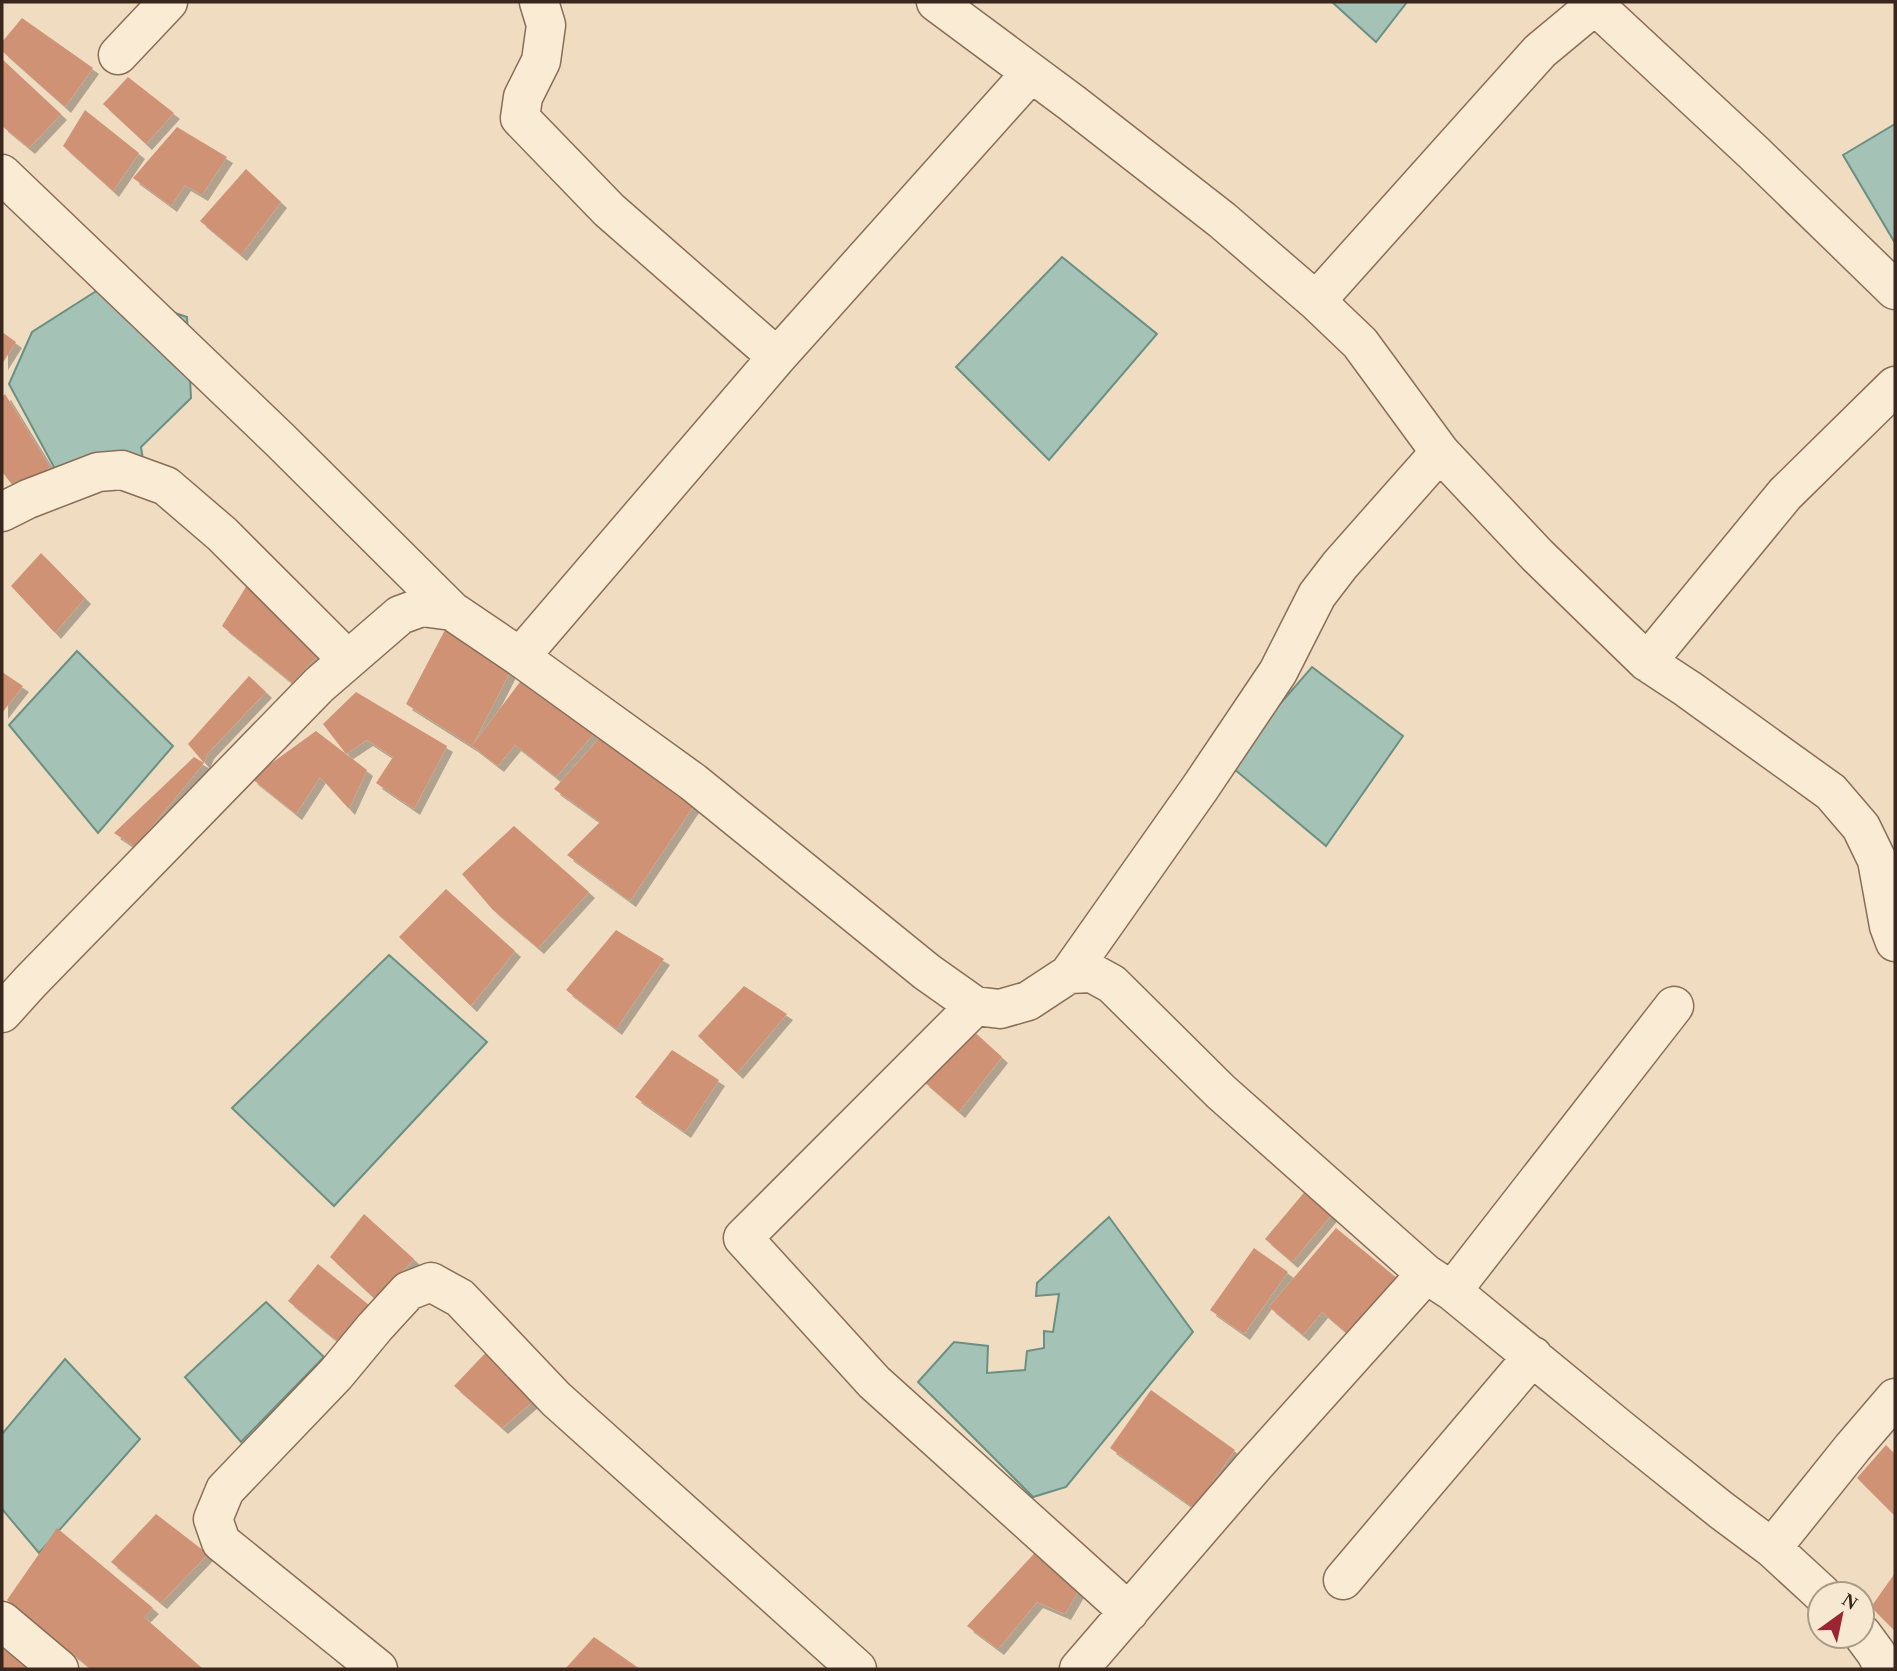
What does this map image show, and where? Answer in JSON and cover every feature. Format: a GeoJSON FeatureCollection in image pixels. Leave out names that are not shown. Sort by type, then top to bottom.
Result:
{"type":"FeatureCollection","features":[{"type":"Feature","properties":{"kind":"street"},"geometry":{"type":"LineString","coordinates":[[118,55],[169,2]]}},
{"type":"Feature","properties":{"kind":"street"},"geometry":{"type":"LineString","coordinates":[[539,2],[547,25],[541,61],[523,97],[520,118],[609,210],[777,357]]}},
{"type":"Feature","properties":{"kind":"street"},"geometry":{"type":"LineString","coordinates":[[936,2],[1222,220],[1317,301],[1360,343],[1440,452],[1537,555],[1647,662],[1689,688],[1831,792],[1861,827],[1877,860],[1889,926],[1895,942]]}},
{"type":"Feature","properties":{"kind":"street"},"geometry":{"type":"LineString","coordinates":[[1317,301],[1540,51],[1597,4],[1895,290]]}},
{"type":"Feature","properties":{"kind":"street"},"geometry":{"type":"LineString","coordinates":[[520,657],[777,357],[1031,73]]}},
{"type":"Feature","properties":{"kind":"street"},"geometry":{"type":"LineString","coordinates":[[2,174],[279,439],[452,611],[693,782],[927,972],[975,1006],[1000,1009],[1028,1001],[1069,974],[1278,672],[1317,594],[1440,452]]}},
{"type":"Feature","properties":{"kind":"street"},"geometry":{"type":"LineString","coordinates":[[1647,662],[1785,494],[1895,386]]}},
{"type":"Feature","properties":{"kind":"street"},"geometry":{"type":"LineString","coordinates":[[2,512],[98,472],[122,470],[166,486],[222,534],[348,660]]}},
{"type":"Feature","properties":{"kind":"street"},"geometry":{"type":"LineString","coordinates":[[2,1013],[282,722],[348,660],[400,615],[422,607],[452,611]]}},
{"type":"Feature","properties":{"kind":"street"},"geometry":{"type":"LineString","coordinates":[[1069,974],[1091,973],[1112,984],[1221,1092],[1439,1282],[1721,1510],[1772,1548],[1807,1580]]}},
{"type":"Feature","properties":{"kind":"street"},"geometry":{"type":"LineString","coordinates":[[975,1006],[743,1238],[874,1382],[1129,1612]]}},
{"type":"Feature","properties":{"kind":"street"},"geometry":{"type":"LineString","coordinates":[[1079,1669],[1253,1466],[1439,1282],[1674,1006]]}},
{"type":"Feature","properties":{"kind":"street"},"geometry":{"type":"LineString","coordinates":[[378,1669],[221,1542],[213,1519],[225,1490],[337,1374],[383,1318],[408,1291],[431,1282],[460,1298],[556,1399],[858,1669]]}},
{"type":"Feature","properties":{"kind":"street"},"geometry":{"type":"LineString","coordinates":[[1343,1580],[1533,1356]]}},
{"type":"Feature","properties":{"kind":"street"},"geometry":{"type":"LineString","coordinates":[[1772,1548],[1895,1398]]}},
{"type":"Feature","properties":{"kind":"street"},"geometry":{"type":"LineString","coordinates":[[2,1621],[59,1669]]}},
{"type":"Feature","properties":{"kind":"street"},"geometry":{"type":"LineString","coordinates":[[1874,1650],[1884,1669]]}},
{"type":"Feature","properties":{"kind":"shaded area"},"geometry":{"type":"Polygon","coordinates":[[[1332,2],[1407,2],[1376,42],[1332,2]]]}},
{"type":"Feature","properties":{"kind":"shaded area"},"geometry":{"type":"Polygon","coordinates":[[[1895,124],[1895,243],[1843,155],[1895,124]]]}},
{"type":"Feature","properties":{"kind":"shaded area"},"geometry":{"type":"Polygon","coordinates":[[[1062,257],[1157,334],[1049,460],[956,367],[1062,257]]]}},
{"type":"Feature","properties":{"kind":"shaded area"},"geometry":{"type":"Polygon","coordinates":[[[101,288],[187,317],[191,398],[141,447],[147,485],[69,495],[9,384],[32,332],[101,288]]]}},
{"type":"Feature","properties":{"kind":"shaded area"},"geometry":{"type":"Polygon","coordinates":[[[77,651],[173,746],[98,833],[9,725],[77,651]]]}},
{"type":"Feature","properties":{"kind":"shaded area"},"geometry":{"type":"Polygon","coordinates":[[[1312,667],[1403,736],[1326,846],[1228,764],[1312,667]]]}},
{"type":"Feature","properties":{"kind":"shaded area"},"geometry":{"type":"Polygon","coordinates":[[[389,955],[487,1042],[334,1206],[232,1108],[389,955]]]}},
{"type":"Feature","properties":{"kind":"shaded area"},"geometry":{"type":"Polygon","coordinates":[[[1109,1217],[1193,1332],[1066,1487],[1033,1497],[918,1382],[954,1342],[988,1346],[987,1373],[1025,1370],[1027,1351],[1044,1348],[1044,1331],[1053,1332],[1059,1294],[1036,1296],[1037,1283],[1109,1217]]]}},
{"type":"Feature","properties":{"kind":"shaded area"},"geometry":{"type":"Polygon","coordinates":[[[266,1302],[324,1357],[241,1442],[185,1377],[266,1302]]]}},
{"type":"Feature","properties":{"kind":"shaded area"},"geometry":{"type":"Polygon","coordinates":[[[65,1359],[140,1439],[39,1553],[2,1509],[2,1434],[65,1359]]]}},
{"type":"Feature","properties":{"kind":"building"},"geometry":{"type":"Polygon","coordinates":[[[22,18],[93,68],[65,107],[2,51],[2,42],[22,18]]]}},
{"type":"Feature","properties":{"kind":"building"},"geometry":{"type":"Polygon","coordinates":[[[2,59],[61,114],[29,148],[2,126],[2,59]]]}},
{"type":"Feature","properties":{"kind":"building"},"geometry":{"type":"Polygon","coordinates":[[[128,77],[174,113],[146,144],[103,104],[128,77]]]}},
{"type":"Feature","properties":{"kind":"building"},"geometry":{"type":"Polygon","coordinates":[[[85,110],[139,153],[113,191],[63,146],[85,110]]]}},
{"type":"Feature","properties":{"kind":"building"},"geometry":{"type":"Polygon","coordinates":[[[177,127],[227,157],[202,195],[185,185],[171,206],[133,178],[177,127]]]}},
{"type":"Feature","properties":{"kind":"building"},"geometry":{"type":"Polygon","coordinates":[[[246,169],[281,202],[241,255],[200,221],[246,169]]]}},
{"type":"Feature","properties":{"kind":"building"},"geometry":{"type":"Polygon","coordinates":[[[2,332],[16,342],[2,364],[2,332]]]}},
{"type":"Feature","properties":{"kind":"building"},"geometry":{"type":"Polygon","coordinates":[[[5,394],[50,467],[18,492],[2,472],[2,397],[5,394]]]}},
{"type":"Feature","properties":{"kind":"building"},"geometry":{"type":"Polygon","coordinates":[[[41,553],[85,598],[55,633],[11,586],[41,553]]]}},
{"type":"Feature","properties":{"kind":"building"},"geometry":{"type":"Polygon","coordinates":[[[252,577],[328,645],[292,683],[222,626],[252,577]]]}},
{"type":"Feature","properties":{"kind":"building"},"geometry":{"type":"Polygon","coordinates":[[[446,628],[512,668],[472,746],[406,704],[446,628]]]}},
{"type":"Feature","properties":{"kind":"building"},"geometry":{"type":"Polygon","coordinates":[[[2,672],[23,686],[2,713],[2,672]]]}},
{"type":"Feature","properties":{"kind":"building"},"geometry":{"type":"Polygon","coordinates":[[[249,676],[266,692],[208,753],[204,763],[188,744],[249,676]]]}},
{"type":"Feature","properties":{"kind":"building"},"geometry":{"type":"Polygon","coordinates":[[[523,678],[598,729],[556,777],[515,745],[498,766],[472,746],[523,678]]]}},
{"type":"Feature","properties":{"kind":"building"},"geometry":{"type":"Polygon","coordinates":[[[356,692],[447,746],[414,809],[376,783],[393,757],[367,740],[346,754],[323,724],[356,692]]]}},
{"type":"Feature","properties":{"kind":"building"},"geometry":{"type":"Polygon","coordinates":[[[316,731],[367,770],[349,809],[320,777],[296,814],[251,778],[316,731]]]}},
{"type":"Feature","properties":{"kind":"building"},"geometry":{"type":"Polygon","coordinates":[[[606,731],[697,801],[630,901],[567,855],[600,822],[554,789],[606,731]]]}},
{"type":"Feature","properties":{"kind":"building"},"geometry":{"type":"Polygon","coordinates":[[[194,757],[204,763],[135,847],[114,833],[194,757]]]}},
{"type":"Feature","properties":{"kind":"building"},"geometry":{"type":"Polygon","coordinates":[[[514,826],[589,892],[538,948],[492,909],[462,874],[514,826]]]}},
{"type":"Feature","properties":{"kind":"building"},"geometry":{"type":"Polygon","coordinates":[[[446,889],[515,951],[471,1006],[399,937],[446,889]]]}},
{"type":"Feature","properties":{"kind":"building"},"geometry":{"type":"Polygon","coordinates":[[[616,930],[664,959],[616,1029],[566,990],[616,930]]]}},
{"type":"Feature","properties":{"kind":"building"},"geometry":{"type":"Polygon","coordinates":[[[744,986],[787,1014],[737,1073],[698,1036],[744,986]]]}},
{"type":"Feature","properties":{"kind":"building"},"geometry":{"type":"Polygon","coordinates":[[[970,1028],[1002,1057],[959,1112],[923,1081],[970,1028]]]}},
{"type":"Feature","properties":{"kind":"building"},"geometry":{"type":"Polygon","coordinates":[[[672,1050],[719,1080],[685,1132],[635,1097],[672,1050]]]}},
{"type":"Feature","properties":{"kind":"building"},"geometry":{"type":"Polygon","coordinates":[[[1307,1189],[1334,1212],[1292,1262],[1265,1239],[1307,1189]]]}},
{"type":"Feature","properties":{"kind":"building"},"geometry":{"type":"Polygon","coordinates":[[[364,1214],[414,1259],[376,1300],[330,1257],[364,1214]]]}},
{"type":"Feature","properties":{"kind":"building"},"geometry":{"type":"Polygon","coordinates":[[[1336,1228],[1398,1279],[1350,1336],[1322,1312],[1303,1335],[1269,1307],[1336,1228]]]}},
{"type":"Feature","properties":{"kind":"building"},"geometry":{"type":"Polygon","coordinates":[[[1254,1248],[1288,1272],[1244,1334],[1210,1310],[1254,1248]]]}},
{"type":"Feature","properties":{"kind":"building"},"geometry":{"type":"Polygon","coordinates":[[[318,1264],[374,1309],[343,1346],[288,1301],[318,1264]]]}},
{"type":"Feature","properties":{"kind":"building"},"geometry":{"type":"Polygon","coordinates":[[[494,1344],[539,1396],[502,1428],[454,1386],[494,1344]]]}},
{"type":"Feature","properties":{"kind":"building"},"geometry":{"type":"Polygon","coordinates":[[[1151,1390],[1235,1450],[1194,1508],[1110,1448],[1151,1390]]]}},
{"type":"Feature","properties":{"kind":"building"},"geometry":{"type":"Polygon","coordinates":[[[1886,1445],[1895,1454],[1895,1516],[1857,1478],[1886,1445]]]}},
{"type":"Feature","properties":{"kind":"building"},"geometry":{"type":"Polygon","coordinates":[[[156,1514],[208,1554],[161,1603],[111,1562],[156,1514]]]}},
{"type":"Feature","properties":{"kind":"building"},"geometry":{"type":"Polygon","coordinates":[[[57,1528],[153,1608],[144,1617],[203,1669],[91,1669],[7,1600],[57,1528]]]}},
{"type":"Feature","properties":{"kind":"building"},"geometry":{"type":"Polygon","coordinates":[[[1042,1545],[1086,1578],[1065,1614],[1037,1602],[998,1649],[967,1626],[1042,1545]]]}},
{"type":"Feature","properties":{"kind":"building"},"geometry":{"type":"Polygon","coordinates":[[[1895,1573],[1895,1631],[1876,1612],[1876,1600],[1895,1573]]]}},
{"type":"Feature","properties":{"kind":"building"},"geometry":{"type":"Polygon","coordinates":[[[594,1637],[640,1669],[565,1669],[594,1637]]]}},
{"type":"Feature","properties":{"kind":"building"},"geometry":{"type":"Polygon","coordinates":[[[2,1644],[37,1669],[2,1669],[2,1644]]]}}]}
